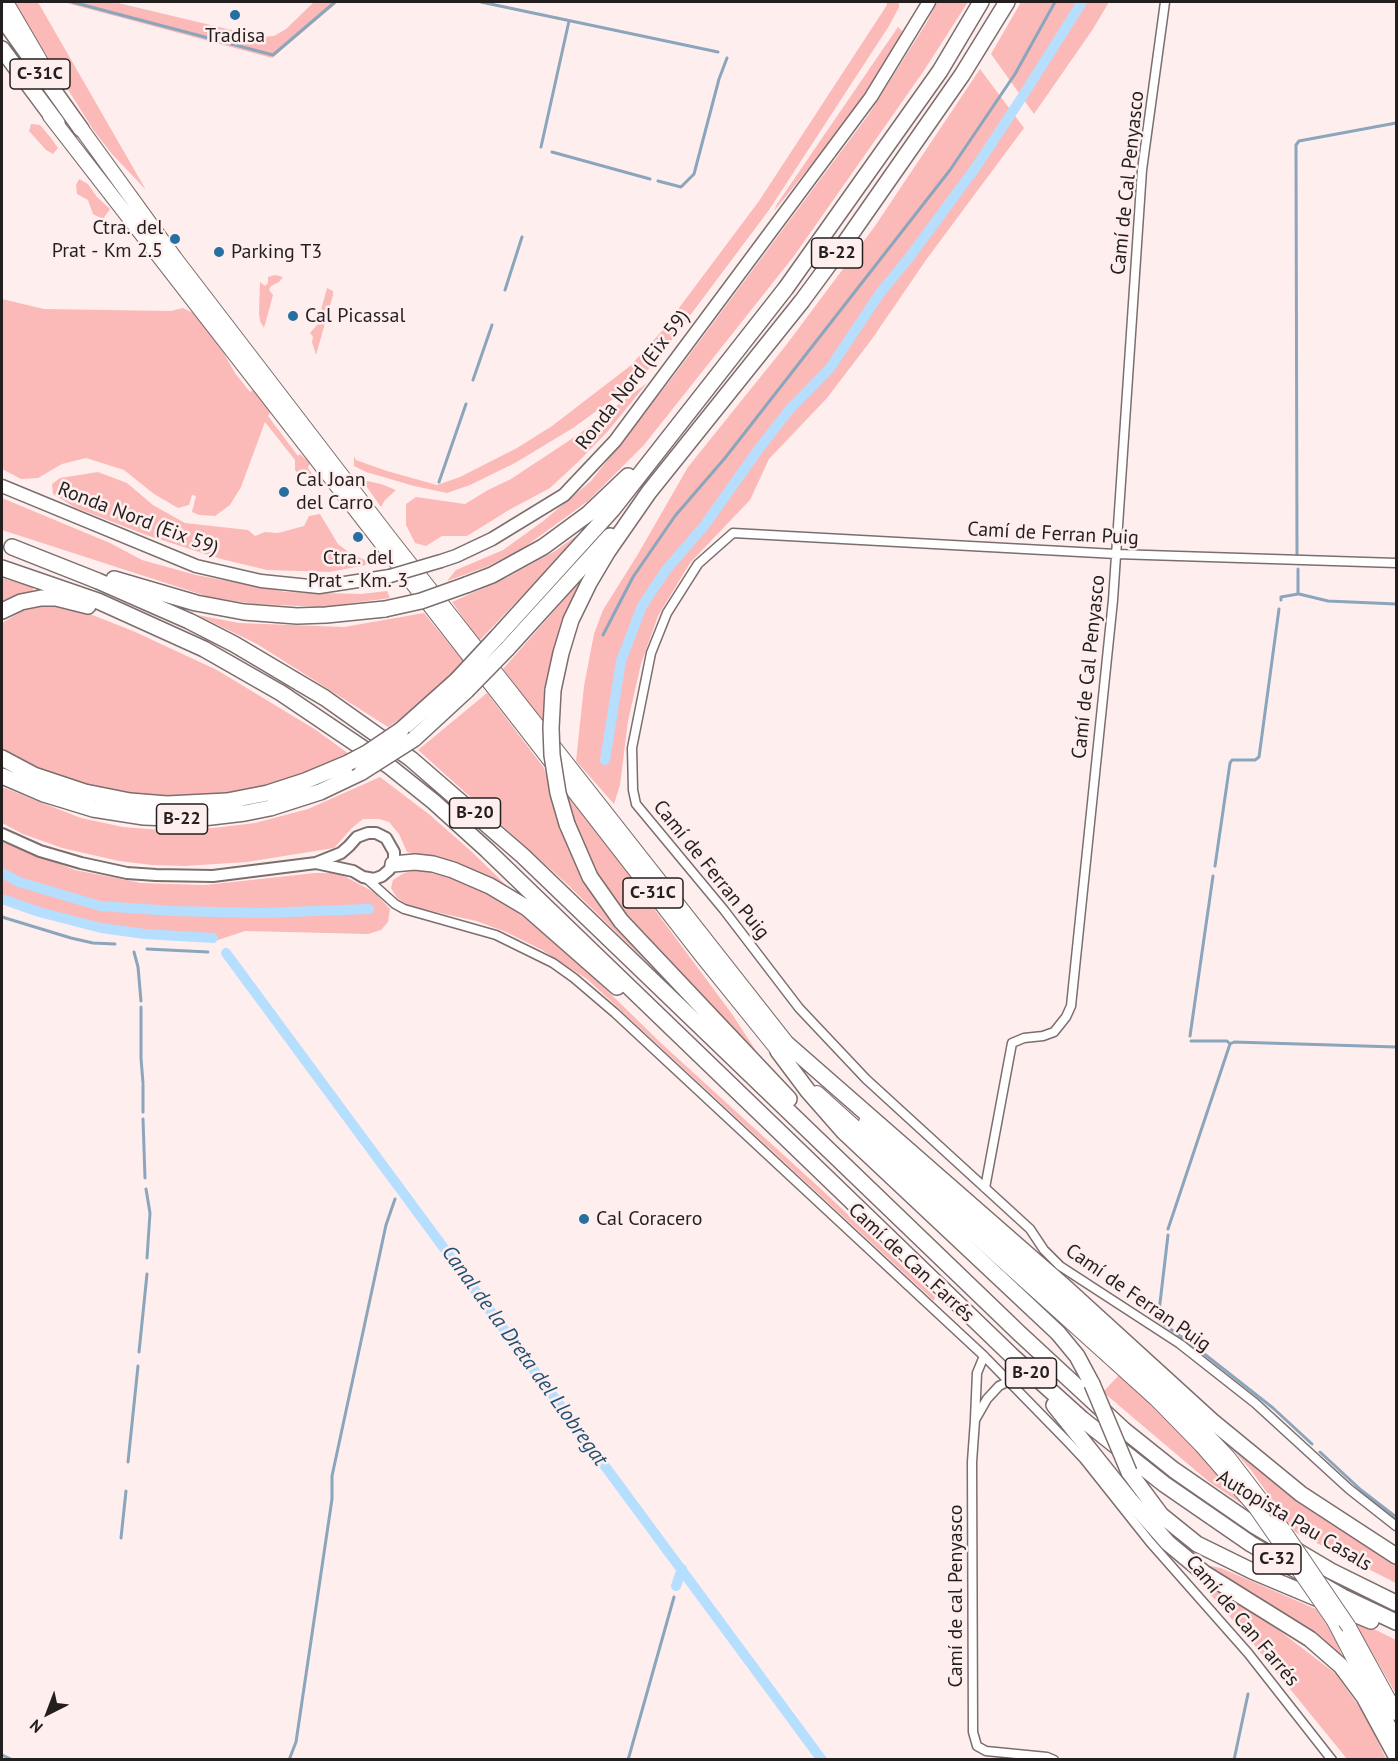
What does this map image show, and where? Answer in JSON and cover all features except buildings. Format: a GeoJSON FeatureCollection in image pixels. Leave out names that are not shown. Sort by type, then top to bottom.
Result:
{"type":"FeatureCollection","features":[{"type":"Feature","properties":{"kind":"highway"},"geometry":{"type":"LineString","coordinates":[[6,2],[81,129]]}},
{"type":"Feature","properties":{"kind":"highway","name":"B-22"},"geometry":{"type":"LineString","coordinates":[[502,643],[612,510],[813,250],[940,71],[981,2]]}},
{"type":"Feature","properties":{"kind":"highway","name":"B-22"},"geometry":{"type":"LineString","coordinates":[[2,776],[44,794],[93,809],[144,817],[194,819],[270,808],[320,792],[362,772],[461,686],[650,492],[802,301],[844,244],[955,85],[1007,2]]}},
{"type":"Feature","properties":{"kind":"highway","name":"C-31C"},"geometry":{"type":"LineString","coordinates":[[2,18],[175,258],[814,1089],[885,1156],[1104,1350],[1156,1399],[1223,1469],[1256,1508],[1334,1621],[1396,1740]]}},
{"type":"Feature","properties":{"kind":"highway","name":"C-31C"},"geometry":{"type":"LineString","coordinates":[[2,49],[373,534],[727,988],[782,1047],[1089,1320],[1168,1395],[1228,1457],[1277,1521],[1349,1627],[1396,1713]]}},
{"type":"Feature","properties":{"kind":"highway","name":"C-31C"},"geometry":{"type":"LineString","coordinates":[[2,61],[57,123]]}},
{"type":"Feature","properties":{"kind":"highway"},"geometry":{"type":"LineString","coordinates":[[7,546],[168,596],[219,608],[297,616],[359,613],[385,609],[421,601],[466,585],[517,562],[569,529],[609,495],[664,440]]}},
{"type":"Feature","properties":{"kind":"highway"},"geometry":{"type":"LineString","coordinates":[[650,492],[608,551],[579,601],[566,635],[553,690],[551,718],[555,779],[567,824],[590,877],[621,921],[783,1092],[864,1185]]}},
{"type":"Feature","properties":{"kind":"highway","name":"B-20"},"geometry":{"type":"LineString","coordinates":[[7,546],[98,581],[189,621],[234,644],[325,698],[394,746],[515,849],[1089,1399],[1174,1470]]}},
{"type":"Feature","properties":{"kind":"highway","name":"B-20"},"geometry":{"type":"LineString","coordinates":[[2,567],[63,588],[153,624],[204,649],[281,693],[389,766],[488,850],[1011,1355],[1082,1419],[1164,1484]]}},
{"type":"Feature","properties":{"kind":"highway"},"geometry":{"type":"LineString","coordinates":[[2,611],[21,602],[50,597],[153,624]]}},
{"type":"Feature","properties":{"kind":"highway","name":"B-22"},"geometry":{"type":"LineString","coordinates":[[2,758],[34,775],[76,790],[130,801],[167,804],[209,803],[247,798],[305,782],[407,734]]}},
{"type":"Feature","properties":{"kind":"highway"},"geometry":{"type":"LineString","coordinates":[[388,869],[415,862],[443,867],[479,880],[508,896],[704,1058]]}},
{"type":"Feature","properties":{"kind":"highway"},"geometry":{"type":"LineString","coordinates":[[782,1047],[808,1091],[844,1132],[1058,1333],[1077,1356],[1092,1384],[1129,1472],[1161,1515],[1197,1544],[1252,1571],[1396,1631]]}},
{"type":"Feature","properties":{"kind":"highway"},"geometry":{"type":"LineString","coordinates":[[782,1047],[1066,1288],[1212,1420],[1301,1494],[1396,1556]]}},
{"type":"Feature","properties":{"kind":"highway"},"geometry":{"type":"LineString","coordinates":[[1011,1355],[1168,1543],[1204,1573],[1310,1639],[1341,1666],[1369,1706],[1396,1754]]}},
{"type":"Feature","properties":{"kind":"highway","name":"Autopista Pau Casals"},"geometry":{"type":"LineString","coordinates":[[1174,1470],[1255,1526],[1331,1571],[1396,1603]]}},
{"type":"Feature","properties":{"kind":"highway","name":"Autopista Pau Casals"},"geometry":{"type":"LineString","coordinates":[[1164,1484],[1269,1555],[1343,1597],[1396,1622]]}},
{"type":"Feature","properties":{"kind":"highway"},"geometry":{"type":"LineString","coordinates":[[1375,1696],[1396,1754]]}},
{"type":"Feature","properties":{"kind":"main road","name":"Ronda Nord (Eix 59)"},"geometry":{"type":"LineString","coordinates":[[2,486],[196,566],[261,580],[319,587],[390,576],[456,556],[492,539],[564,495],[615,441],[871,97],[929,2]]}},
{"type":"Feature","properties":{"kind":"street","name":"Camí de Cal Penyasco"},"geometry":{"type":"LineString","coordinates":[[985,1188],[1012,1043],[1054,1032],[1066,1017],[1071,1006],[1116,554],[1142,170],[1165,2]]}},
{"type":"Feature","properties":{"kind":"street","name":"Camí de Ferran Puig"},"geometry":{"type":"LineString","coordinates":[[1396,563],[1116,554],[733,533],[698,564],[667,613],[651,653],[636,718],[632,748],[633,790],[636,804],[724,910],[799,1008],[866,1079],[1030,1229],[1044,1250],[1060,1266],[1180,1344],[1255,1403],[1349,1489],[1396,1526]]}},
{"type":"Feature","properties":{"kind":"street"},"geometry":{"type":"LineString","coordinates":[[2,834],[40,851],[81,863],[127,873],[156,876],[213,876],[316,863],[332,858],[364,833],[379,834],[386,838],[393,848],[382,887],[386,895]]}},
{"type":"Feature","properties":{"kind":"street"},"geometry":{"type":"LineString","coordinates":[[350,846],[348,858],[353,871]]}},
{"type":"Feature","properties":{"kind":"street"},"geometry":{"type":"LineString","coordinates":[[316,863],[353,871],[366,878],[376,878],[388,869]]}},
{"type":"Feature","properties":{"kind":"street","name":"Camí de Can Farrés"},"geometry":{"type":"LineString","coordinates":[[366,878],[395,904],[411,912],[496,934],[546,959],[574,978],[1009,1381],[1084,1460],[1136,1526],[1248,1653],[1332,1760]]}},
{"type":"Feature","properties":{"kind":"street"},"geometry":{"type":"LineString","coordinates":[[975,1420],[977,1372],[984,1356]]}},
{"type":"Feature","properties":{"kind":"street","name":"Camí de cal Penyasco"},"geometry":{"type":"LineString","coordinates":[[1009,1381],[999,1386],[987,1399],[975,1420],[972,1462],[974,1741],[977,1746],[986,1751],[1047,1757],[1054,1760]]}},
{"type":"Feature","properties":{"kind":"shaded area"},"geometry":{"type":"Polygon","coordinates":[[[13,2],[37,2],[39,4],[146,190],[94,131],[13,2]]]}},
{"type":"Feature","properties":{"kind":"shaded area"},"geometry":{"type":"Polygon","coordinates":[[[63,2],[114,2],[261,37],[274,36],[286,29],[314,2],[338,2],[272,58],[63,2]]]}},
{"type":"Feature","properties":{"kind":"shaded area"},"geometry":{"type":"Polygon","coordinates":[[[886,2],[899,2],[899,7],[889,26],[769,210],[653,365],[631,386],[573,428],[515,463],[470,485],[447,493],[414,486],[366,472],[354,466],[354,456],[356,460],[387,471],[437,485],[460,477],[517,448],[552,426],[630,366],[661,332],[759,201],[887,5],[886,2]]]}},
{"type":"Feature","properties":{"kind":"shaded area"},"geometry":{"type":"Polygon","coordinates":[[[937,2],[968,2],[923,72],[794,256],[644,445],[588,501],[522,549],[486,567],[447,581],[456,570],[503,550],[542,522],[591,481],[672,378],[869,114],[927,22],[937,2]]]}},
{"type":"Feature","properties":{"kind":"shaded area"},"geometry":{"type":"Polygon","coordinates":[[[1021,2],[1109,2],[1034,114],[991,54],[1021,2]]]}},
{"type":"Feature","properties":{"kind":"shaded area"},"geometry":{"type":"Polygon","coordinates":[[[898,27],[902,31],[900,41],[838,132],[774,211],[777,204],[898,27]]]}},
{"type":"Feature","properties":{"kind":"shaded area"},"geometry":{"type":"Polygon","coordinates":[[[980,69],[1024,128],[827,398],[769,459],[750,500],[690,563],[658,616],[641,664],[628,721],[620,785],[614,804],[576,761],[584,686],[594,634],[603,610],[688,467],[787,344],[875,226],[980,69]]]}},
{"type":"Feature","properties":{"kind":"shaded area"},"geometry":{"type":"Polygon","coordinates":[[[31,124],[40,125],[51,138],[58,148],[53,154],[46,150],[29,131],[31,124]]]}},
{"type":"Feature","properties":{"kind":"shaded area"},"geometry":{"type":"Polygon","coordinates":[[[79,179],[88,184],[97,197],[110,209],[103,219],[93,214],[88,200],[77,194],[76,185],[79,179]]]}},
{"type":"Feature","properties":{"kind":"shaded area"},"geometry":{"type":"Polygon","coordinates":[[[275,275],[283,277],[269,290],[273,295],[264,328],[259,313],[260,282],[265,286],[268,283],[268,277],[275,275]]]}},
{"type":"Feature","properties":{"kind":"shaded area"},"geometry":{"type":"Polygon","coordinates":[[[327,288],[333,291],[333,295],[316,355],[312,342],[313,337],[310,333],[317,325],[327,288]]]}},
{"type":"Feature","properties":{"kind":"shaded area"},"geometry":{"type":"Polygon","coordinates":[[[2,299],[44,309],[171,311],[183,308],[195,314],[223,352],[235,373],[250,392],[253,390],[263,401],[270,413],[268,416],[298,456],[300,454],[310,463],[308,468],[320,485],[306,472],[304,475],[298,474],[295,470],[295,460],[265,422],[241,487],[230,505],[215,516],[192,512],[196,496],[192,495],[189,505],[178,508],[154,494],[124,470],[86,458],[62,464],[38,478],[21,479],[2,469],[2,299]]]}},
{"type":"Feature","properties":{"kind":"shaded area"},"geometry":{"type":"Polygon","coordinates":[[[647,383],[609,430],[550,488],[467,536],[442,536],[426,546],[415,543],[406,525],[406,504],[416,497],[465,504],[511,479],[579,434],[647,383]]]}},
{"type":"Feature","properties":{"kind":"shaded area"},"geometry":{"type":"Polygon","coordinates":[[[98,472],[127,483],[153,505],[185,523],[248,530],[255,536],[265,532],[278,533],[304,526],[309,516],[320,514],[338,544],[351,554],[365,560],[366,565],[330,572],[267,570],[221,559],[146,535],[74,507],[53,494],[52,484],[60,478],[98,472]]]}},
{"type":"Feature","properties":{"kind":"shaded area"},"geometry":{"type":"Polygon","coordinates":[[[367,481],[396,490],[381,507],[364,483],[367,481]]]}},
{"type":"Feature","properties":{"kind":"shaded area"},"geometry":{"type":"Polygon","coordinates":[[[2,498],[110,543],[142,560],[196,575],[286,592],[361,594],[387,591],[390,598],[323,607],[255,604],[209,597],[2,530],[2,498]]]}},
{"type":"Feature","properties":{"kind":"shaded area"},"geometry":{"type":"Polygon","coordinates":[[[587,528],[479,641],[452,602],[508,577],[555,551],[587,528]]]}},
{"type":"Feature","properties":{"kind":"shaded area"},"geometry":{"type":"Polygon","coordinates":[[[584,577],[570,604],[551,675],[544,723],[503,669],[584,577]]]}},
{"type":"Feature","properties":{"kind":"shaded area"},"geometry":{"type":"Polygon","coordinates":[[[2,578],[33,587],[33,591],[2,603],[2,578]]]}},
{"type":"Feature","properties":{"kind":"shaded area"},"geometry":{"type":"Polygon","coordinates":[[[50,606],[85,612],[133,631],[217,670],[316,730],[349,754],[320,769],[250,791],[190,797],[116,792],[83,785],[27,764],[2,749],[2,623],[22,611],[50,606]]]}},
{"type":"Feature","properties":{"kind":"shaded area"},"geometry":{"type":"Polygon","coordinates":[[[424,613],[463,661],[439,687],[409,713],[388,727],[257,644],[197,615],[239,623],[344,627],[424,613]]]}},
{"type":"Feature","properties":{"kind":"shaded area"},"geometry":{"type":"Polygon","coordinates":[[[487,693],[544,768],[568,845],[591,889],[674,989],[567,884],[418,750],[487,693]]]}},
{"type":"Feature","properties":{"kind":"shaded area"},"geometry":{"type":"Polygon","coordinates":[[[380,777],[430,815],[511,890],[467,869],[407,852],[399,834],[389,822],[379,819],[363,819],[334,848],[247,862],[185,866],[119,861],[62,848],[23,834],[2,823],[2,787],[81,818],[123,827],[161,830],[213,828],[255,823],[308,809],[380,777]]]}},
{"type":"Feature","properties":{"kind":"shaded area"},"geometry":{"type":"Polygon","coordinates":[[[566,790],[732,1014],[758,1054],[632,923],[603,885],[582,844],[568,806],[566,790]]]}},
{"type":"Feature","properties":{"kind":"shaded area"},"geometry":{"type":"Polygon","coordinates":[[[2,842],[75,870],[141,883],[205,885],[333,873],[342,875],[374,892],[390,909],[388,922],[381,930],[368,934],[245,931],[218,940],[212,935],[135,930],[88,923],[2,896],[2,842]]]}},
{"type":"Feature","properties":{"kind":"shaded area"},"geometry":{"type":"Polygon","coordinates":[[[417,870],[458,879],[485,890],[528,920],[583,967],[662,1044],[822,1190],[935,1297],[934,1301],[587,979],[542,950],[506,932],[476,921],[409,906],[397,898],[391,888],[393,880],[404,873],[417,870]]]}},
{"type":"Feature","properties":{"kind":"shaded area"},"geometry":{"type":"Polygon","coordinates":[[[1119,1375],[1165,1416],[1245,1506],[1208,1481],[1103,1392],[1119,1375]]]}},
{"type":"Feature","properties":{"kind":"shaded area"},"geometry":{"type":"Polygon","coordinates":[[[1216,1431],[1396,1562],[1396,1583],[1295,1532],[1251,1470],[1216,1431]]]}},
{"type":"Feature","properties":{"kind":"shaded area"},"geometry":{"type":"Polygon","coordinates":[[[1205,1565],[1221,1568],[1316,1609],[1334,1636],[1343,1658],[1205,1565]]]}},
{"type":"Feature","properties":{"kind":"shaded area"},"geometry":{"type":"Polygon","coordinates":[[[1196,1578],[1272,1625],[1336,1674],[1367,1718],[1386,1759],[1347,1759],[1251,1641],[1196,1578]]]}},
{"type":"Feature","properties":{"kind":"shaded area"},"geometry":{"type":"Polygon","coordinates":[[[1352,1618],[1396,1640],[1396,1694],[1352,1618]]]}},
{"type":"Feature","properties":{"kind":"waterway"},"geometry":{"type":"LineString","coordinates":[[72,2],[273,55],[335,2]]}},
{"type":"Feature","properties":{"kind":"waterway"},"geometry":{"type":"LineString","coordinates":[[481,2],[718,52]]}},
{"type":"Feature","properties":{"kind":"waterway"},"geometry":{"type":"LineString","coordinates":[[603,635],[633,577],[675,516],[725,458],[950,170],[1015,74],[1055,2]]}},
{"type":"Feature","properties":{"kind":"waterway"},"geometry":{"type":"LineString","coordinates":[[605,760],[621,661],[642,606],[666,570],[704,526],[789,410],[830,368],[880,293],[976,167],[1082,2]]}},
{"type":"Feature","properties":{"kind":"waterway"},"geometry":{"type":"LineString","coordinates":[[541,147],[569,21]]}},
{"type":"Feature","properties":{"kind":"waterway"},"geometry":{"type":"LineString","coordinates":[[658,181],[681,187],[694,174],[719,79],[727,58]]}},
{"type":"Feature","properties":{"kind":"waterway"},"geometry":{"type":"LineString","coordinates":[[1297,554],[1296,145],[1299,141],[1396,123]]}},
{"type":"Feature","properties":{"kind":"waterway"},"geometry":{"type":"LineString","coordinates":[[552,152],[650,179]]}},
{"type":"Feature","properties":{"kind":"waterway"},"geometry":{"type":"LineString","coordinates":[[505,290],[522,237]]}},
{"type":"Feature","properties":{"kind":"waterway"},"geometry":{"type":"LineString","coordinates":[[473,380],[492,325]]}},
{"type":"Feature","properties":{"kind":"waterway"},"geometry":{"type":"LineString","coordinates":[[439,482],[466,404]]}},
{"type":"Feature","properties":{"kind":"waterway"},"geometry":{"type":"LineString","coordinates":[[1281,600],[1281,597],[1298,594],[1298,569]]}},
{"type":"Feature","properties":{"kind":"waterway"},"geometry":{"type":"LineString","coordinates":[[1299,594],[1328,601],[1396,604]]}},
{"type":"Feature","properties":{"kind":"waterway"},"geometry":{"type":"LineString","coordinates":[[1215,866],[1230,763],[1232,760],[1255,760],[1259,757],[1279,609]]}},
{"type":"Feature","properties":{"kind":"waterway"},"geometry":{"type":"LineString","coordinates":[[2,873],[19,882],[100,906],[172,911],[263,913],[369,909]]}},
{"type":"Feature","properties":{"kind":"waterway"},"geometry":{"type":"LineString","coordinates":[[1190,1036],[1213,876]]}},
{"type":"Feature","properties":{"kind":"waterway","name":"Canal de la Dreta del Llobregat"},"geometry":{"type":"LineString","coordinates":[[2,899],[39,912],[101,928],[145,934],[213,938]]}},
{"type":"Feature","properties":{"kind":"waterway"},"geometry":{"type":"LineString","coordinates":[[2,917],[71,938],[93,943],[115,944]]}},
{"type":"Feature","properties":{"kind":"waterway"},"geometry":{"type":"LineString","coordinates":[[147,949],[208,952]]}},
{"type":"Feature","properties":{"kind":"waterway"},"geometry":{"type":"LineString","coordinates":[[134,952],[138,967],[141,1001]]}},
{"type":"Feature","properties":{"kind":"waterway","name":"Canal de la Dreta del Llobregat"},"geometry":{"type":"LineString","coordinates":[[226,953],[822,1760]]}},
{"type":"Feature","properties":{"kind":"waterway"},"geometry":{"type":"LineString","coordinates":[[141,1007],[143,1083]]}},
{"type":"Feature","properties":{"kind":"waterway"},"geometry":{"type":"LineString","coordinates":[[1191,1041],[1227,1041],[1230,1044],[1234,1042],[1396,1047]]}},
{"type":"Feature","properties":{"kind":"waterway"},"geometry":{"type":"LineString","coordinates":[[1168,1229],[1230,1044]]}},
{"type":"Feature","properties":{"kind":"waterway"},"geometry":{"type":"LineString","coordinates":[[143,1085],[143,1112]]}},
{"type":"Feature","properties":{"kind":"waterway"},"geometry":{"type":"LineString","coordinates":[[143,1119],[145,1178]]}},
{"type":"Feature","properties":{"kind":"waterway"},"geometry":{"type":"LineString","coordinates":[[146,1189],[150,1213],[147,1258]]}},
{"type":"Feature","properties":{"kind":"waterway"},"geometry":{"type":"LineString","coordinates":[[289,1760],[296,1742],[332,1499],[332,1476],[386,1225],[395,1199]]}},
{"type":"Feature","properties":{"kind":"waterway"},"geometry":{"type":"LineString","coordinates":[[1168,1235],[1158,1320],[1273,1408],[1312,1444]]}},
{"type":"Feature","properties":{"kind":"waterway"},"geometry":{"type":"LineString","coordinates":[[139,1352],[147,1274]]}},
{"type":"Feature","properties":{"kind":"waterway"},"geometry":{"type":"LineString","coordinates":[[128,1462],[138,1366]]}},
{"type":"Feature","properties":{"kind":"waterway"},"geometry":{"type":"LineString","coordinates":[[1320,1452],[1361,1490],[1396,1517]]}},
{"type":"Feature","properties":{"kind":"waterway"},"geometry":{"type":"LineString","coordinates":[[121,1538],[126,1491]]}},
{"type":"Feature","properties":{"kind":"waterway"},"geometry":{"type":"LineString","coordinates":[[676,1586],[682,1569]]}},
{"type":"Feature","properties":{"kind":"waterway"},"geometry":{"type":"LineString","coordinates":[[628,1760],[674,1597]]}},
{"type":"Feature","properties":{"kind":"waterway"},"geometry":{"type":"LineString","coordinates":[[1234,1760],[1248,1694]]}},
{"type":"Feature","properties":{"kind":"waterway"},"geometry":{"type":"LineString","coordinates":[[2,1755],[13,1760]]}},
{"type":"Feature","properties":{"kind":"place","name":"Tradisa"},"geometry":{"type":"Point","coordinates":[235,15]}},
{"type":"Feature","properties":{"kind":"place","name":"Ctra. del Prat - Km 2.5"},"geometry":{"type":"Point","coordinates":[175,239]}},
{"type":"Feature","properties":{"kind":"place","name":"Parking T3"},"geometry":{"type":"Point","coordinates":[219,252]}},
{"type":"Feature","properties":{"kind":"place","name":"Cal Picassal"},"geometry":{"type":"Point","coordinates":[293,316]}},
{"type":"Feature","properties":{"kind":"place","name":"Cal Joan del Carro"},"geometry":{"type":"Point","coordinates":[284,492]}},
{"type":"Feature","properties":{"kind":"place","name":"Ctra. del Prat - Km. 3"},"geometry":{"type":"Point","coordinates":[358,537]}},
{"type":"Feature","properties":{"kind":"place","name":"Cal Coracero"},"geometry":{"type":"Point","coordinates":[584,1219]}}]}
